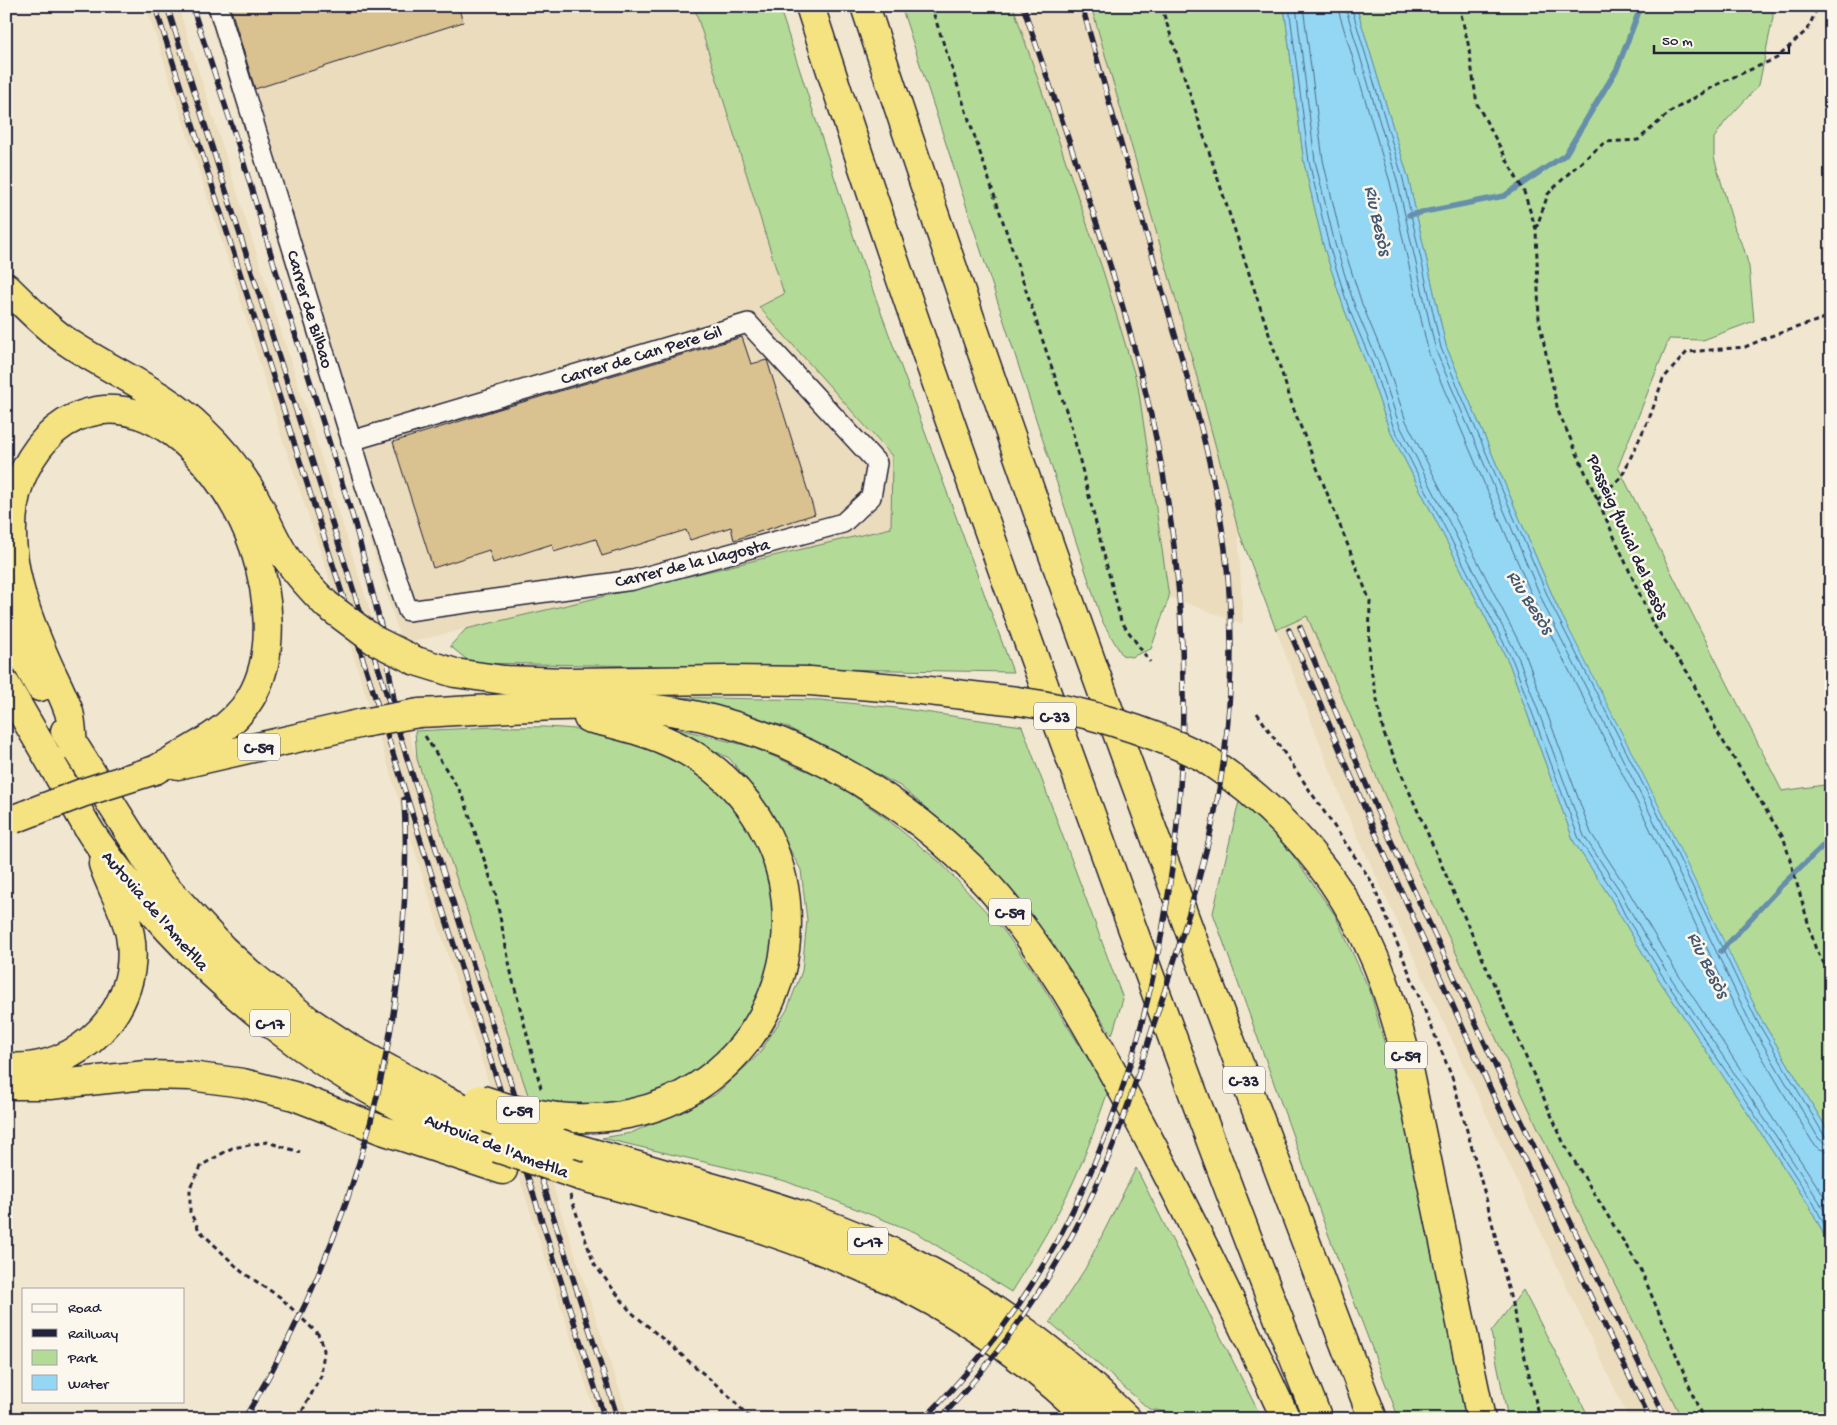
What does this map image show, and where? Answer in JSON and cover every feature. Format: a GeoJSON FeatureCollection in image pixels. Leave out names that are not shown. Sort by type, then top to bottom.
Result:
{"type":"FeatureCollection","features":[{"type":"Feature","properties":{"kind":"highway","name":"C-33"},"geometry":{"type":"LineString","coordinates":[[810,6],[925,348],[1007,582],[1178,1052],[1318,1419]]}},
{"type":"Feature","properties":{"kind":"highway","name":"C-33"},"geometry":{"type":"LineString","coordinates":[[865,6],[933,209],[1079,630],[1197,955],[1373,1419]]}},
{"type":"Feature","properties":{"kind":"highway"},"geometry":{"type":"LineString","coordinates":[[6,287],[38,319],[70,344],[115,372],[161,396],[201,429],[219,448],[248,486],[288,560],[312,590],[327,605],[374,640],[416,661],[455,673],[504,680],[567,682]]}},
{"type":"Feature","properties":{"kind":"highway"},"geometry":{"type":"LineString","coordinates":[[73,747],[70,713],[37,639],[16,577],[12,551],[14,503],[30,459],[57,428],[84,414],[98,410],[124,410],[152,419],[167,428],[195,453],[222,485],[242,520],[254,548],[265,595],[267,616],[263,671],[250,700],[228,724],[155,770]]}},
{"type":"Feature","properties":{"kind":"highway","name":"C-17"},"geometry":{"type":"LineString","coordinates":[[6,625],[73,747],[160,881],[223,949],[249,973],[310,1021],[348,1047],[394,1074]]}},
{"type":"Feature","properties":{"kind":"highway","name":"C-59"},"geometry":{"type":"LineString","coordinates":[[422,724],[567,682],[810,681],[1017,700],[1084,712],[1129,725],[1171,741],[1231,775],[1281,818],[1306,845],[1345,900],[1375,959],[1390,1001],[1410,1074],[1481,1419]]}},
{"type":"Feature","properties":{"kind":"highway","name":"Autovia de l'Ametlla"},"geometry":{"type":"LineString","coordinates":[[6,685],[92,834],[146,903],[184,946],[231,991],[278,1029],[341,1074],[500,1159],[576,1187],[695,1208],[743,1222],[816,1248],[907,1288],[980,1330],[1046,1379],[1090,1419]]}},
{"type":"Feature","properties":{"kind":"highway","name":"C-59"},"geometry":{"type":"LineString","coordinates":[[9,821],[82,793],[155,770],[362,724],[422,724],[497,710],[586,705],[651,709],[714,720],[790,747],[848,775],[875,790],[899,807],[957,854],[978,875],[1019,923],[1068,995],[1105,1056],[1203,1246],[1286,1419]]}},
{"type":"Feature","properties":{"kind":"highway","name":"C-59"},"geometry":{"type":"LineString","coordinates":[[394,1074],[483,1108],[550,1107],[580,1119],[631,1114],[679,1097],[717,1072],[736,1053],[761,1020],[779,983],[787,938],[787,905],[784,885],[772,846],[753,810],[718,773],[689,752],[629,727],[585,718],[497,710]]}},
{"type":"Feature","properties":{"kind":"highway"},"geometry":{"type":"LineString","coordinates":[[6,1067],[35,1067],[74,1053],[92,1040],[108,1024],[126,990],[132,952],[130,935],[125,917],[92,834]]}},
{"type":"Feature","properties":{"kind":"highway"},"geometry":{"type":"LineString","coordinates":[[6,1085],[26,1086],[153,1074],[190,1076],[242,1083],[294,1096],[382,1130],[500,1159]]}},
{"type":"Feature","properties":{"kind":"highway","name":"C-17"},"geometry":{"type":"LineString","coordinates":[[483,1108],[568,1146],[786,1210],[871,1242],[964,1290],[1033,1336],[1083,1376],[1127,1419]]}},
{"type":"Feature","properties":{"kind":"street","name":"Carrer de Bilbao"},"geometry":{"type":"LineString","coordinates":[[218,6],[351,441],[408,611]]}},
{"type":"Feature","properties":{"kind":"street","name":"Carrer de Can Pere Gil"},"geometry":{"type":"LineString","coordinates":[[351,441],[748,323],[877,463]]}},
{"type":"Feature","properties":{"kind":"street","name":"Carrer de la Llagosta"},"geometry":{"type":"LineString","coordinates":[[408,611],[634,580],[843,523],[871,497],[877,463]]}},
{"type":"Feature","properties":{"kind":"path"},"geometry":{"type":"LineString","coordinates":[[931,6],[1070,422],[1121,622],[1150,662]]}},
{"type":"Feature","properties":{"kind":"path"},"geometry":{"type":"LineString","coordinates":[[1161,6],[1294,410],[1370,601],[1369,660],[1384,734],[1564,1144],[1641,1270],[1702,1419]]}},
{"type":"Feature","properties":{"kind":"path","name":"Passeig fluvial del Besòs"},"geometry":{"type":"LineString","coordinates":[[1459,6],[1468,43],[1476,104],[1524,192],[1536,229],[1538,320],[1558,411],[1653,624],[1688,673],[1718,733],[1784,839],[1816,950],[1831,975]]}},
{"type":"Feature","properties":{"kind":"path"},"geometry":{"type":"LineString","coordinates":[[1536,229],[1548,194],[1605,142],[1638,140],[1670,112],[1720,83],[1777,58],[1808,29],[1818,6]]}},
{"type":"Feature","properties":{"kind":"path"},"geometry":{"type":"LineString","coordinates":[[1597,500],[1622,476],[1651,414],[1663,379],[1687,352],[1745,347],[1768,337],[1831,316]]}},
{"type":"Feature","properties":{"kind":"path"},"geometry":{"type":"LineString","coordinates":[[422,724],[463,796],[495,892],[512,977],[550,1107]]}},
{"type":"Feature","properties":{"kind":"path"},"geometry":{"type":"LineString","coordinates":[[1826,968],[1831,962]]}},
{"type":"Feature","properties":{"kind":"path"},"geometry":{"type":"LineString","coordinates":[[298,1419],[321,1376],[324,1350],[318,1334],[280,1297],[242,1272],[199,1230],[190,1212],[190,1187],[202,1165],[232,1148],[267,1142],[300,1152]]}},
{"type":"Feature","properties":{"kind":"path"},"geometry":{"type":"LineString","coordinates":[[576,1187],[574,1210],[594,1264],[630,1311],[726,1393],[750,1418]]}},
{"type":"Feature","properties":{"kind":"shaded area"},"geometry":{"type":"Polygon","coordinates":[[[146,6],[178,6],[417,759],[529,1098],[557,1199],[629,1419],[597,1419],[437,922],[327,571],[283,441],[238,292],[146,6]]]}},
{"type":"Feature","properties":{"kind":"shaded area"},"geometry":{"type":"Polygon","coordinates":[[[205,6],[694,6],[784,294],[760,307],[892,456],[891,528],[402,644],[205,6]]]}},
{"type":"Feature","properties":{"kind":"shaded area"},"geometry":{"type":"Polygon","coordinates":[[[1013,6],[1091,6],[1178,307],[1238,529],[1243,624],[1169,597],[1138,386],[1013,6]]]}},
{"type":"Feature","properties":{"kind":"shaded area"},"geometry":{"type":"Polygon","coordinates":[[[1307,616],[1414,863],[1553,1160],[1682,1419],[1629,1419],[1530,1209],[1346,811],[1276,630],[1307,616]]]}},
{"type":"Feature","properties":{"kind":"green space"},"geometry":{"type":"Polygon","coordinates":[[[694,6],[779,6],[857,247],[1013,672],[471,663],[450,646],[466,629],[891,528],[892,456],[759,307],[784,294],[694,6]]]}},
{"type":"Feature","properties":{"kind":"green space"},"geometry":{"type":"Polygon","coordinates":[[[901,6],[1013,6],[1104,274],[1138,386],[1169,597],[1151,649],[1131,657],[1122,655],[1102,621],[901,6]]]}},
{"type":"Feature","properties":{"kind":"green space"},"geometry":{"type":"Polygon","coordinates":[[[1091,6],[1284,6],[1304,163],[1324,248],[1345,311],[1368,368],[1389,429],[1509,663],[1574,842],[1610,897],[1658,978],[1810,1207],[1831,1249],[1831,1419],[1682,1419],[1553,1160],[1414,863],[1307,616],[1276,630],[1238,529],[1178,307],[1091,6]]]}},
{"type":"Feature","properties":{"kind":"green space"},"geometry":{"type":"Polygon","coordinates":[[[1356,6],[1773,6],[1773,17],[1759,85],[1725,122],[1714,138],[1714,157],[1735,230],[1744,249],[1749,267],[1754,321],[1703,340],[1669,339],[1618,467],[1782,791],[1831,784],[1831,1136],[1761,1019],[1556,604],[1446,346],[1408,177],[1356,6]]]}},
{"type":"Feature","properties":{"kind":"green space"},"geometry":{"type":"Polygon","coordinates":[[[659,697],[820,700],[896,708],[1022,726],[1123,999],[1112,1035],[1033,916],[960,837],[900,786],[785,726],[659,697]]]}},
{"type":"Feature","properties":{"kind":"green space"},"geometry":{"type":"Polygon","coordinates":[[[659,724],[752,747],[835,783],[883,816],[941,863],[1004,931],[1037,977],[1108,1091],[1089,1145],[1068,1193],[1045,1236],[1011,1292],[915,1232],[785,1181],[602,1138],[631,1133],[715,1095],[759,1054],[787,1010],[802,971],[807,920],[801,870],[760,795],[729,758],[659,724]]]}},
{"type":"Feature","properties":{"kind":"green space"},"geometry":{"type":"Polygon","coordinates":[[[494,727],[545,727],[591,731],[621,738],[650,748],[677,761],[700,776],[721,794],[738,814],[752,836],[762,860],[769,886],[772,913],[772,940],[768,966],[761,991],[739,1029],[710,1060],[693,1073],[655,1093],[621,1103],[594,1106],[555,1103],[529,1098],[417,759],[415,731],[494,727]]]}},
{"type":"Feature","properties":{"kind":"green space"},"geometry":{"type":"Polygon","coordinates":[[[1240,797],[1289,850],[1335,915],[1370,991],[1412,1143],[1468,1419],[1399,1419],[1324,1223],[1213,913],[1240,797]]]}},
{"type":"Feature","properties":{"kind":"green space"},"geometry":{"type":"Polygon","coordinates":[[[1136,1168],[1262,1419],[1210,1419],[1149,1409],[1050,1322],[1085,1269],[1136,1168]]]}},
{"type":"Feature","properties":{"kind":"green space"},"geometry":{"type":"Polygon","coordinates":[[[1523,1290],[1590,1419],[1508,1419],[1491,1332],[1523,1290]]]}},
{"type":"Feature","properties":{"kind":"water","name":"Riu Besòs"},"geometry":{"type":"Polygon","coordinates":[[[1284,6],[1356,6],[1408,177],[1446,346],[1556,604],[1658,804],[1761,1019],[1831,1136],[1831,1249],[1810,1207],[1658,978],[1610,897],[1574,842],[1509,663],[1389,429],[1368,368],[1345,311],[1324,248],[1304,163],[1284,6]]]}},
{"type":"Feature","properties":{"kind":"building"},"geometry":{"type":"Polygon","coordinates":[[[230,6],[458,6],[463,22],[255,89],[230,6]]]}},
{"type":"Feature","properties":{"kind":"building"},"geometry":{"type":"Polygon","coordinates":[[[742,337],[751,364],[767,360],[815,514],[734,540],[731,527],[690,540],[686,530],[602,556],[596,539],[554,552],[552,544],[493,563],[489,550],[433,568],[393,442],[742,337]]]}},
{"type":"Feature","properties":{"kind":"waterway"},"geometry":{"type":"LineString","coordinates":[[1409,215],[1504,196],[1565,155],[1617,69],[1641,6]]}},
{"type":"Feature","properties":{"kind":"waterway","name":"Riu Besòs"},"geometry":{"type":"LineString","coordinates":[[1721,951],[1780,887],[1831,838]]}},
{"type":"Feature","properties":{"kind":"railway"},"geometry":{"type":"LineString","coordinates":[[155,6],[605,1419]]}},
{"type":"Feature","properties":{"kind":"railway"},"geometry":{"type":"LineString","coordinates":[[167,6],[618,1419]]}},
{"type":"Feature","properties":{"kind":"railway"},"geometry":{"type":"LineString","coordinates":[[192,6],[239,147],[355,524],[383,634],[395,706]]}},
{"type":"Feature","properties":{"kind":"railway"},"geometry":{"type":"LineString","coordinates":[[924,1419],[968,1371],[1008,1320],[1032,1284],[1079,1197],[1117,1104],[1146,1005],[1167,903],[1179,799],[1183,696],[1179,595],[1167,497],[1155,434],[1141,372],[1105,249],[1023,6]]}},
{"type":"Feature","properties":{"kind":"railway"},"geometry":{"type":"LineString","coordinates":[[940,1419],[988,1363],[1031,1304],[1069,1241],[1101,1175],[1134,1087],[1174,963],[1205,857],[1220,785],[1228,720],[1231,661],[1230,602],[1228,573],[1215,487],[1194,402],[1082,6]]}},
{"type":"Feature","properties":{"kind":"railway"},"geometry":{"type":"LineString","coordinates":[[1300,627],[1379,815],[1508,1093],[1666,1419]]}},
{"type":"Feature","properties":{"kind":"railway"},"geometry":{"type":"LineString","coordinates":[[1289,630],[1380,844],[1495,1099],[1650,1419]]}},
{"type":"Feature","properties":{"kind":"railway"},"geometry":{"type":"LineString","coordinates":[[244,1419],[284,1348],[318,1275],[347,1199],[371,1121],[388,1042],[400,961],[405,880],[404,799]]}}]}
